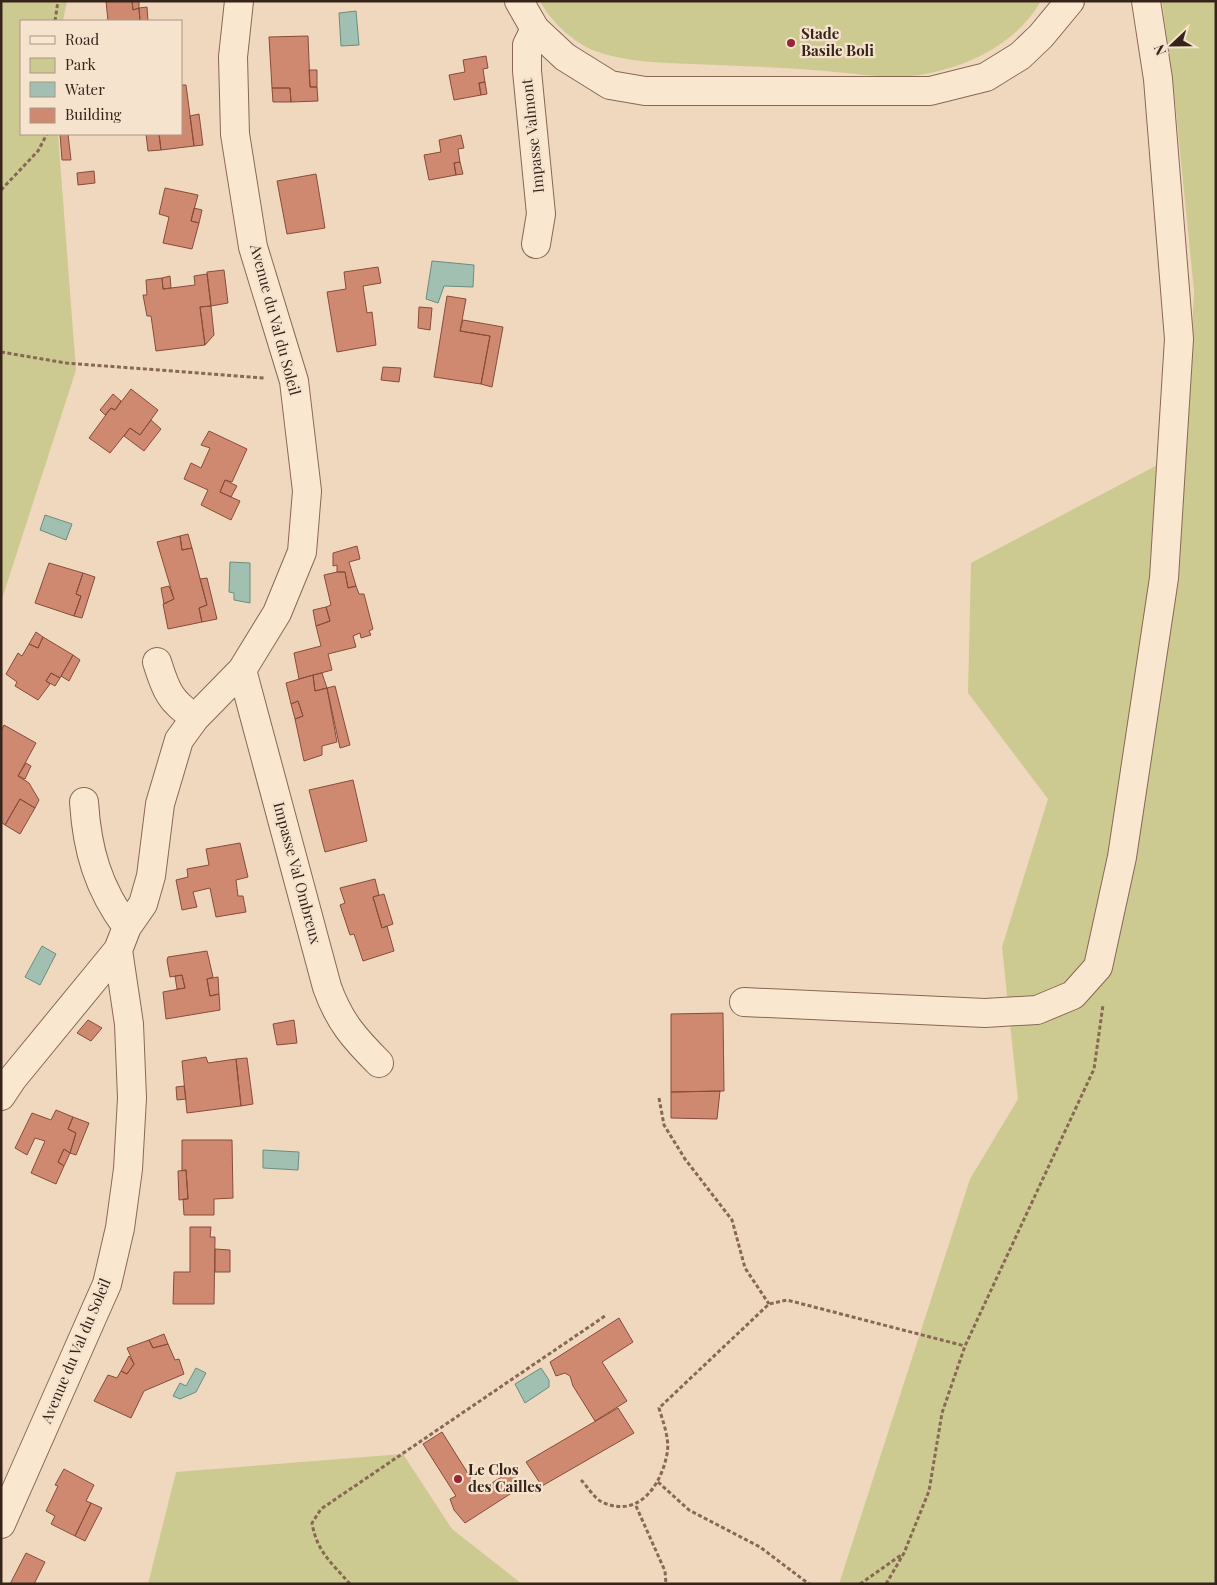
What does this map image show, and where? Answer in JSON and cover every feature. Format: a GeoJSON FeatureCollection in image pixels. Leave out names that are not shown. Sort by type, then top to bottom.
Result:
{"type":"FeatureCollection","features":[{"type":"Feature","properties":{"kind":"street","name":"Avenue du Val du Soleil"},"geometry":{"type":"LineString","coordinates":[[1,1524],[107,1284],[120,1228],[128,1169],[132,1098],[129,1024],[122,938],[143,904],[151,876],[160,804],[179,740],[195,718],[242,670],[277,613],[302,552],[307,491],[294,381],[253,247],[235,134],[233,57],[239,1]]}},
{"type":"Feature","properties":{"kind":"street"},"geometry":{"type":"LineString","coordinates":[[519,2],[535,29],[565,57],[610,85],[645,91],[930,91],[986,77],[1020,56],[1042,36],[1070,1]]}},
{"type":"Feature","properties":{"kind":"street"},"geometry":{"type":"LineString","coordinates":[[744,1002],[985,1013],[1037,1010],[1073,995],[1098,967],[1122,857],[1164,578],[1179,339],[1158,79],[1146,1]]}},
{"type":"Feature","properties":{"kind":"street","name":"Impasse Valmont"},"geometry":{"type":"LineString","coordinates":[[535,29],[527,45],[527,54],[541,214],[536,244]]}},
{"type":"Feature","properties":{"kind":"street"},"geometry":{"type":"LineString","coordinates":[[157,662],[165,688],[176,705],[195,718]]}},
{"type":"Feature","properties":{"kind":"street","name":"Impasse Val Ombreux"},"geometry":{"type":"LineString","coordinates":[[242,670],[327,987],[336,1012],[352,1036],[379,1063]]}},
{"type":"Feature","properties":{"kind":"street"},"geometry":{"type":"LineString","coordinates":[[1,1096],[122,938],[93,861],[86,836],[84,802]]}},
{"type":"Feature","properties":{"kind":"path"},"geometry":{"type":"LineString","coordinates":[[55,20],[58,1]]}},
{"type":"Feature","properties":{"kind":"path"},"geometry":{"type":"LineString","coordinates":[[1,190],[38,152],[46,135]]}},
{"type":"Feature","properties":{"kind":"path"},"geometry":{"type":"LineString","coordinates":[[1,352],[66,363],[294,381]]}},
{"type":"Feature","properties":{"kind":"path"},"geometry":{"type":"LineString","coordinates":[[886,1584],[904,1553],[929,1491],[942,1413],[965,1346],[1094,1068],[1104,999],[1098,967]]}},
{"type":"Feature","properties":{"kind":"path"},"geometry":{"type":"LineString","coordinates":[[659,1098],[664,1124],[686,1159],[732,1220],[745,1268],[769,1304]]}},
{"type":"Feature","properties":{"kind":"path"},"geometry":{"type":"LineString","coordinates":[[581,1480],[601,1502],[623,1508],[636,1505],[658,1482],[668,1452],[666,1431],[659,1408],[769,1304],[787,1300],[965,1346]]}},
{"type":"Feature","properties":{"kind":"path"},"geometry":{"type":"LineString","coordinates":[[350,1584],[315,1541],[312,1523],[321,1509],[605,1316]]}},
{"type":"Feature","properties":{"kind":"path"},"geometry":{"type":"LineString","coordinates":[[658,1482],[689,1510],[760,1547],[809,1584]]}},
{"type":"Feature","properties":{"kind":"path"},"geometry":{"type":"LineString","coordinates":[[636,1505],[665,1571],[666,1584]]}},
{"type":"Feature","properties":{"kind":"path"},"geometry":{"type":"LineString","coordinates":[[860,1584],[904,1553]]}},
{"type":"Feature","properties":{"kind":"green space"},"geometry":{"type":"Polygon","coordinates":[[[1,1],[67,1],[63,20],[20,20],[20,135],[58,135],[76,370],[1,602],[1,1]]]}},
{"type":"Feature","properties":{"kind":"green space","name":"Stade Basile Boli"},"geometry":{"type":"Polygon","coordinates":[[[540,1],[1041,1],[1020,28],[993,49],[978,57],[963,64],[930,73],[916,76],[886,77],[827,71],[655,62],[619,58],[595,51],[571,37],[556,24],[540,1]]]}},
{"type":"Feature","properties":{"kind":"green space"},"geometry":{"type":"Polygon","coordinates":[[[1162,1],[1216,1],[1216,1584],[839,1584],[970,1179],[1018,1099],[1002,947],[1048,799],[968,693],[971,563],[1186,450],[1194,291],[1174,92],[1162,1]]]}},
{"type":"Feature","properties":{"kind":"green space"},"geometry":{"type":"Polygon","coordinates":[[[403,1454],[452,1529],[522,1584],[148,1584],[176,1472],[403,1454]]]}},
{"type":"Feature","properties":{"kind":"water"},"geometry":{"type":"Polygon","coordinates":[[[356,11],[359,45],[341,46],[339,13],[356,11]]]}},
{"type":"Feature","properties":{"kind":"water"},"geometry":{"type":"Polygon","coordinates":[[[432,261],[474,265],[473,287],[444,286],[438,303],[426,299],[432,261]]]}},
{"type":"Feature","properties":{"kind":"water"},"geometry":{"type":"Polygon","coordinates":[[[45,515],[72,524],[66,540],[40,530],[45,515]]]}},
{"type":"Feature","properties":{"kind":"water"},"geometry":{"type":"Polygon","coordinates":[[[230,562],[250,563],[250,603],[234,600],[234,593],[229,592],[230,562]]]}},
{"type":"Feature","properties":{"kind":"water"},"geometry":{"type":"Polygon","coordinates":[[[42,946],[56,954],[40,985],[25,977],[42,946]]]}},
{"type":"Feature","properties":{"kind":"water"},"geometry":{"type":"Polygon","coordinates":[[[263,1150],[299,1152],[298,1170],[263,1168],[263,1150]]]}},
{"type":"Feature","properties":{"kind":"water"},"geometry":{"type":"Polygon","coordinates":[[[196,1368],[206,1373],[196,1392],[180,1399],[173,1396],[180,1383],[186,1386],[196,1368]]]}},
{"type":"Feature","properties":{"kind":"water"},"geometry":{"type":"Polygon","coordinates":[[[541,1368],[549,1380],[549,1387],[525,1403],[515,1384],[541,1368]]]}},
{"type":"Feature","properties":{"kind":"building"},"geometry":{"type":"Polygon","coordinates":[[[106,1],[132,1],[133,10],[139,8],[140,20],[108,20],[106,1]]]}},
{"type":"Feature","properties":{"kind":"building"},"geometry":{"type":"Polygon","coordinates":[[[132,1],[139,1],[139,8],[133,10],[132,1]]]}},
{"type":"Feature","properties":{"kind":"building"},"geometry":{"type":"Polygon","coordinates":[[[147,7],[148,20],[140,20],[139,8],[147,7]]]}},
{"type":"Feature","properties":{"kind":"building"},"geometry":{"type":"Polygon","coordinates":[[[308,36],[310,87],[317,87],[318,101],[291,102],[290,88],[272,88],[269,37],[308,36]]]}},
{"type":"Feature","properties":{"kind":"building"},"geometry":{"type":"Polygon","coordinates":[[[486,56],[488,68],[483,69],[485,82],[479,83],[481,95],[454,100],[449,75],[465,72],[463,60],[486,56]]]}},
{"type":"Feature","properties":{"kind":"building"},"geometry":{"type":"Polygon","coordinates":[[[309,70],[317,70],[317,87],[310,87],[309,70]]]}},
{"type":"Feature","properties":{"kind":"building"},"geometry":{"type":"Polygon","coordinates":[[[485,82],[487,94],[481,95],[479,83],[485,82]]]}},
{"type":"Feature","properties":{"kind":"building"},"geometry":{"type":"Polygon","coordinates":[[[182,85],[186,85],[194,146],[161,150],[159,135],[182,135],[182,85]]]}},
{"type":"Feature","properties":{"kind":"building"},"geometry":{"type":"Polygon","coordinates":[[[272,88],[290,88],[291,102],[273,102],[272,88]]]}},
{"type":"Feature","properties":{"kind":"building"},"geometry":{"type":"Polygon","coordinates":[[[199,114],[203,145],[194,146],[190,116],[199,114]]]}},
{"type":"Feature","properties":{"kind":"building"},"geometry":{"type":"Polygon","coordinates":[[[60,135],[68,135],[71,160],[62,160],[60,135]]]}},
{"type":"Feature","properties":{"kind":"building"},"geometry":{"type":"Polygon","coordinates":[[[146,135],[159,135],[161,150],[148,151],[146,135]]]}},
{"type":"Feature","properties":{"kind":"building"},"geometry":{"type":"Polygon","coordinates":[[[461,135],[464,148],[458,149],[460,162],[454,163],[456,175],[429,180],[424,155],[441,152],[439,140],[461,135]]]}},
{"type":"Feature","properties":{"kind":"building"},"geometry":{"type":"Polygon","coordinates":[[[460,162],[463,174],[456,175],[454,163],[460,162]]]}},
{"type":"Feature","properties":{"kind":"building"},"geometry":{"type":"Polygon","coordinates":[[[94,171],[95,183],[78,185],[77,173],[94,171]]]}},
{"type":"Feature","properties":{"kind":"building"},"geometry":{"type":"Polygon","coordinates":[[[316,174],[325,228],[287,234],[277,181],[316,174]]]}},
{"type":"Feature","properties":{"kind":"building"},"geometry":{"type":"Polygon","coordinates":[[[165,188],[198,195],[191,221],[199,223],[192,249],[163,243],[169,217],[159,214],[165,188]]]}},
{"type":"Feature","properties":{"kind":"building"},"geometry":{"type":"Polygon","coordinates":[[[194,208],[202,210],[199,223],[191,221],[194,208]]]}},
{"type":"Feature","properties":{"kind":"building"},"geometry":{"type":"Polygon","coordinates":[[[378,267],[381,283],[363,286],[367,313],[372,312],[376,345],[337,352],[327,292],[346,289],[344,272],[378,267]]]}},
{"type":"Feature","properties":{"kind":"building"},"geometry":{"type":"Polygon","coordinates":[[[224,270],[228,303],[211,306],[207,272],[224,270]]]}},
{"type":"Feature","properties":{"kind":"building"},"geometry":{"type":"Polygon","coordinates":[[[207,274],[211,306],[200,307],[205,345],[156,351],[151,316],[147,316],[143,295],[147,295],[146,280],[162,278],[163,289],[195,285],[194,276],[207,274]]]}},
{"type":"Feature","properties":{"kind":"building"},"geometry":{"type":"Polygon","coordinates":[[[170,276],[171,288],[163,289],[162,278],[170,276]]]}},
{"type":"Feature","properties":{"kind":"building"},"geometry":{"type":"Polygon","coordinates":[[[447,296],[466,299],[460,331],[490,336],[481,384],[434,377],[447,296]]]}},
{"type":"Feature","properties":{"kind":"building"},"geometry":{"type":"Polygon","coordinates":[[[211,306],[214,335],[205,345],[200,307],[211,306]]]}},
{"type":"Feature","properties":{"kind":"building"},"geometry":{"type":"Polygon","coordinates":[[[419,307],[432,308],[430,330],[418,328],[419,307]]]}},
{"type":"Feature","properties":{"kind":"building"},"geometry":{"type":"Polygon","coordinates":[[[463,320],[503,327],[492,387],[481,384],[490,336],[460,331],[463,320]]]}},
{"type":"Feature","properties":{"kind":"building"},"geometry":{"type":"Polygon","coordinates":[[[383,367],[401,368],[399,382],[381,380],[383,367]]]}},
{"type":"Feature","properties":{"kind":"building"},"geometry":{"type":"Polygon","coordinates":[[[131,389],[158,410],[140,435],[130,428],[110,453],[89,438],[111,408],[115,410],[131,389]]]}},
{"type":"Feature","properties":{"kind":"building"},"geometry":{"type":"Polygon","coordinates":[[[113,394],[121,401],[115,410],[111,408],[105,415],[100,410],[113,394]]]}},
{"type":"Feature","properties":{"kind":"building"},"geometry":{"type":"Polygon","coordinates":[[[151,420],[161,429],[144,451],[124,436],[130,428],[140,435],[151,420]]]}},
{"type":"Feature","properties":{"kind":"building"},"geometry":{"type":"Polygon","coordinates":[[[209,431],[247,449],[232,482],[225,480],[220,492],[240,501],[231,520],[201,505],[208,490],[184,479],[191,463],[201,468],[210,448],[201,445],[209,431]]]}},
{"type":"Feature","properties":{"kind":"building"},"geometry":{"type":"Polygon","coordinates":[[[225,480],[237,486],[231,497],[220,492],[225,480]]]}},
{"type":"Feature","properties":{"kind":"building"},"geometry":{"type":"Polygon","coordinates":[[[188,534],[192,548],[182,550],[180,536],[188,534]]]}},
{"type":"Feature","properties":{"kind":"building"},"geometry":{"type":"Polygon","coordinates":[[[180,536],[182,550],[192,548],[207,605],[199,608],[202,622],[168,629],[163,604],[174,599],[157,542],[180,536]]]}},
{"type":"Feature","properties":{"kind":"building"},"geometry":{"type":"Polygon","coordinates":[[[357,546],[360,559],[349,562],[356,586],[348,588],[345,572],[337,572],[337,565],[333,566],[333,553],[357,546]]]}},
{"type":"Feature","properties":{"kind":"building"},"geometry":{"type":"Polygon","coordinates":[[[49,563],[83,573],[76,594],[81,596],[74,616],[35,603],[49,563]]]}},
{"type":"Feature","properties":{"kind":"building"},"geometry":{"type":"Polygon","coordinates":[[[345,572],[348,588],[356,586],[359,594],[364,594],[373,629],[369,631],[371,635],[361,638],[360,633],[353,636],[356,647],[328,654],[332,670],[299,679],[294,653],[321,646],[316,626],[330,621],[326,607],[331,605],[324,575],[345,572]]]}},
{"type":"Feature","properties":{"kind":"building"},"geometry":{"type":"Polygon","coordinates":[[[83,573],[95,577],[82,618],[74,616],[81,596],[76,594],[83,573]]]}},
{"type":"Feature","properties":{"kind":"building"},"geometry":{"type":"Polygon","coordinates":[[[207,578],[217,619],[202,622],[199,608],[207,605],[200,579],[207,578]]]}},
{"type":"Feature","properties":{"kind":"building"},"geometry":{"type":"Polygon","coordinates":[[[169,586],[174,599],[164,604],[161,588],[169,586]]]}},
{"type":"Feature","properties":{"kind":"building"},"geometry":{"type":"Polygon","coordinates":[[[326,607],[330,621],[316,626],[313,610],[326,607]]]}},
{"type":"Feature","properties":{"kind":"building"},"geometry":{"type":"Polygon","coordinates":[[[36,632],[43,637],[38,648],[29,644],[36,632]]]}},
{"type":"Feature","properties":{"kind":"building"},"geometry":{"type":"Polygon","coordinates":[[[43,637],[73,655],[60,678],[51,673],[46,681],[50,684],[38,700],[15,686],[17,682],[6,674],[18,653],[22,656],[29,644],[38,648],[43,637]]]}},
{"type":"Feature","properties":{"kind":"building"},"geometry":{"type":"Polygon","coordinates":[[[73,655],[80,660],[69,681],[61,676],[73,655]]]}},
{"type":"Feature","properties":{"kind":"building"},"geometry":{"type":"Polygon","coordinates":[[[51,673],[60,678],[55,686],[46,681],[51,673]]]}},
{"type":"Feature","properties":{"kind":"building"},"geometry":{"type":"Polygon","coordinates":[[[322,673],[327,688],[315,691],[313,675],[322,673]]]}},
{"type":"Feature","properties":{"kind":"building"},"geometry":{"type":"Polygon","coordinates":[[[313,675],[315,691],[327,688],[337,742],[322,746],[322,755],[304,761],[295,719],[303,716],[298,701],[291,704],[286,683],[313,675]]]}},
{"type":"Feature","properties":{"kind":"building"},"geometry":{"type":"Polygon","coordinates":[[[335,686],[350,745],[340,748],[327,688],[335,686]]]}},
{"type":"Feature","properties":{"kind":"building"},"geometry":{"type":"Polygon","coordinates":[[[298,701],[303,716],[295,719],[291,704],[298,701]]]}},
{"type":"Feature","properties":{"kind":"building"},"geometry":{"type":"Polygon","coordinates":[[[4,725],[36,743],[18,776],[29,783],[39,800],[35,808],[20,799],[5,825],[1,822],[1,731],[4,725]]]}},
{"type":"Feature","properties":{"kind":"building"},"geometry":{"type":"Polygon","coordinates":[[[26,763],[31,766],[25,779],[18,776],[26,763]]]}},
{"type":"Feature","properties":{"kind":"building"},"geometry":{"type":"Polygon","coordinates":[[[353,780],[367,841],[325,852],[309,790],[353,780]]]}},
{"type":"Feature","properties":{"kind":"building"},"geometry":{"type":"Polygon","coordinates":[[[20,799],[35,808],[20,834],[5,825],[20,799]]]}},
{"type":"Feature","properties":{"kind":"building"},"geometry":{"type":"Polygon","coordinates":[[[240,843],[248,877],[236,880],[238,896],[243,896],[246,912],[216,917],[210,888],[193,892],[197,907],[182,910],[176,880],[188,877],[187,869],[209,865],[206,849],[240,843]]]}},
{"type":"Feature","properties":{"kind":"building"},"geometry":{"type":"Polygon","coordinates":[[[375,879],[379,895],[373,897],[382,928],[387,926],[394,951],[363,961],[354,934],[350,935],[340,905],[345,903],[340,888],[375,879]]]}},
{"type":"Feature","properties":{"kind":"building"},"geometry":{"type":"Polygon","coordinates":[[[384,894],[393,924],[382,928],[373,897],[384,894]]]}},
{"type":"Feature","properties":{"kind":"building"},"geometry":{"type":"Polygon","coordinates":[[[207,951],[213,977],[207,979],[210,996],[219,994],[220,1010],[166,1019],[163,992],[185,988],[182,975],[170,977],[168,957],[207,951]]]}},
{"type":"Feature","properties":{"kind":"building"},"geometry":{"type":"Polygon","coordinates":[[[182,975],[185,988],[177,989],[175,976],[182,975]]]}},
{"type":"Feature","properties":{"kind":"building"},"geometry":{"type":"Polygon","coordinates":[[[218,977],[219,994],[210,996],[207,979],[218,977]]]}},
{"type":"Feature","properties":{"kind":"building"},"geometry":{"type":"Polygon","coordinates":[[[723,1013],[724,1091],[671,1092],[671,1014],[723,1013]]]}},
{"type":"Feature","properties":{"kind":"building"},"geometry":{"type":"Polygon","coordinates":[[[88,1020],[102,1028],[91,1041],[77,1033],[88,1020]]]}},
{"type":"Feature","properties":{"kind":"building"},"geometry":{"type":"Polygon","coordinates":[[[294,1020],[297,1043],[277,1045],[273,1024],[294,1020]]]}},
{"type":"Feature","properties":{"kind":"building"},"geometry":{"type":"Polygon","coordinates":[[[206,1057],[208,1063],[236,1059],[241,1106],[187,1113],[182,1061],[206,1057]]]}},
{"type":"Feature","properties":{"kind":"building"},"geometry":{"type":"Polygon","coordinates":[[[247,1058],[253,1104],[241,1106],[236,1059],[247,1058]]]}},
{"type":"Feature","properties":{"kind":"building"},"geometry":{"type":"Polygon","coordinates":[[[184,1086],[186,1099],[177,1100],[176,1087],[184,1086]]]}},
{"type":"Feature","properties":{"kind":"building"},"geometry":{"type":"Polygon","coordinates":[[[720,1091],[717,1119],[671,1118],[671,1092],[720,1091]]]}},
{"type":"Feature","properties":{"kind":"building"},"geometry":{"type":"Polygon","coordinates":[[[56,1110],[73,1117],[68,1129],[76,1133],[70,1153],[64,1149],[58,1162],[64,1166],[56,1184],[31,1173],[45,1141],[35,1138],[27,1155],[15,1148],[32,1113],[51,1120],[56,1110]]]}},
{"type":"Feature","properties":{"kind":"building"},"geometry":{"type":"Polygon","coordinates":[[[73,1117],[89,1123],[76,1155],[70,1153],[76,1133],[68,1129],[73,1117]]]}},
{"type":"Feature","properties":{"kind":"building"},"geometry":{"type":"Polygon","coordinates":[[[182,1140],[232,1140],[233,1198],[214,1199],[214,1215],[184,1215],[183,1199],[188,1199],[186,1170],[182,1171],[182,1140]]]}},
{"type":"Feature","properties":{"kind":"building"},"geometry":{"type":"Polygon","coordinates":[[[64,1149],[70,1153],[64,1166],[58,1162],[64,1149]]]}},
{"type":"Feature","properties":{"kind":"building"},"geometry":{"type":"Polygon","coordinates":[[[186,1170],[188,1199],[179,1200],[178,1171],[186,1170]]]}},
{"type":"Feature","properties":{"kind":"building"},"geometry":{"type":"Polygon","coordinates":[[[190,1227],[211,1227],[210,1237],[215,1237],[214,1304],[173,1304],[174,1272],[190,1272],[190,1227]]]}},
{"type":"Feature","properties":{"kind":"building"},"geometry":{"type":"Polygon","coordinates":[[[215,1249],[230,1250],[230,1272],[215,1272],[215,1249]]]}},
{"type":"Feature","properties":{"kind":"building"},"geometry":{"type":"Polygon","coordinates":[[[619,1318],[633,1342],[602,1362],[627,1401],[595,1421],[573,1386],[570,1376],[565,1373],[556,1376],[550,1362],[619,1318]]]}},
{"type":"Feature","properties":{"kind":"building"},"geometry":{"type":"Polygon","coordinates":[[[164,1334],[168,1344],[153,1348],[149,1340],[164,1334]]]}},
{"type":"Feature","properties":{"kind":"building"},"geometry":{"type":"Polygon","coordinates":[[[149,1340],[153,1348],[168,1344],[175,1360],[179,1359],[184,1374],[144,1391],[131,1418],[94,1401],[108,1375],[117,1378],[121,1371],[127,1374],[134,1364],[127,1348],[149,1340]]]}},
{"type":"Feature","properties":{"kind":"building"},"geometry":{"type":"Polygon","coordinates":[[[129,1356],[134,1364],[127,1374],[121,1371],[129,1356]]]}},
{"type":"Feature","properties":{"kind":"building"},"geometry":{"type":"Polygon","coordinates":[[[618,1408],[634,1433],[542,1486],[526,1462],[618,1408]]]}},
{"type":"Feature","properties":{"kind":"building","name":"Le Clos des Cailles"},"geometry":{"type":"Polygon","coordinates":[[[442,1432],[479,1491],[511,1471],[521,1487],[465,1523],[454,1510],[450,1499],[456,1496],[423,1444],[442,1432]]]}},
{"type":"Feature","properties":{"kind":"building"},"geometry":{"type":"Polygon","coordinates":[[[64,1469],[94,1485],[86,1501],[91,1503],[75,1536],[51,1524],[55,1516],[46,1511],[58,1486],[55,1485],[64,1469]]]}},
{"type":"Feature","properties":{"kind":"building"},"geometry":{"type":"Polygon","coordinates":[[[91,1503],[102,1508],[85,1541],[75,1536],[91,1503]]]}},
{"type":"Feature","properties":{"kind":"building"},"geometry":{"type":"Polygon","coordinates":[[[26,1553],[45,1562],[34,1584],[10,1584],[26,1553]]]}},
{"type":"Feature","properties":{"kind":"place","name":"Stade Basile Boli"},"geometry":{"type":"Point","coordinates":[791,43]}},
{"type":"Feature","properties":{"kind":"place","name":"Le Clos des Cailles"},"geometry":{"type":"Point","coordinates":[458,1479]}}]}
